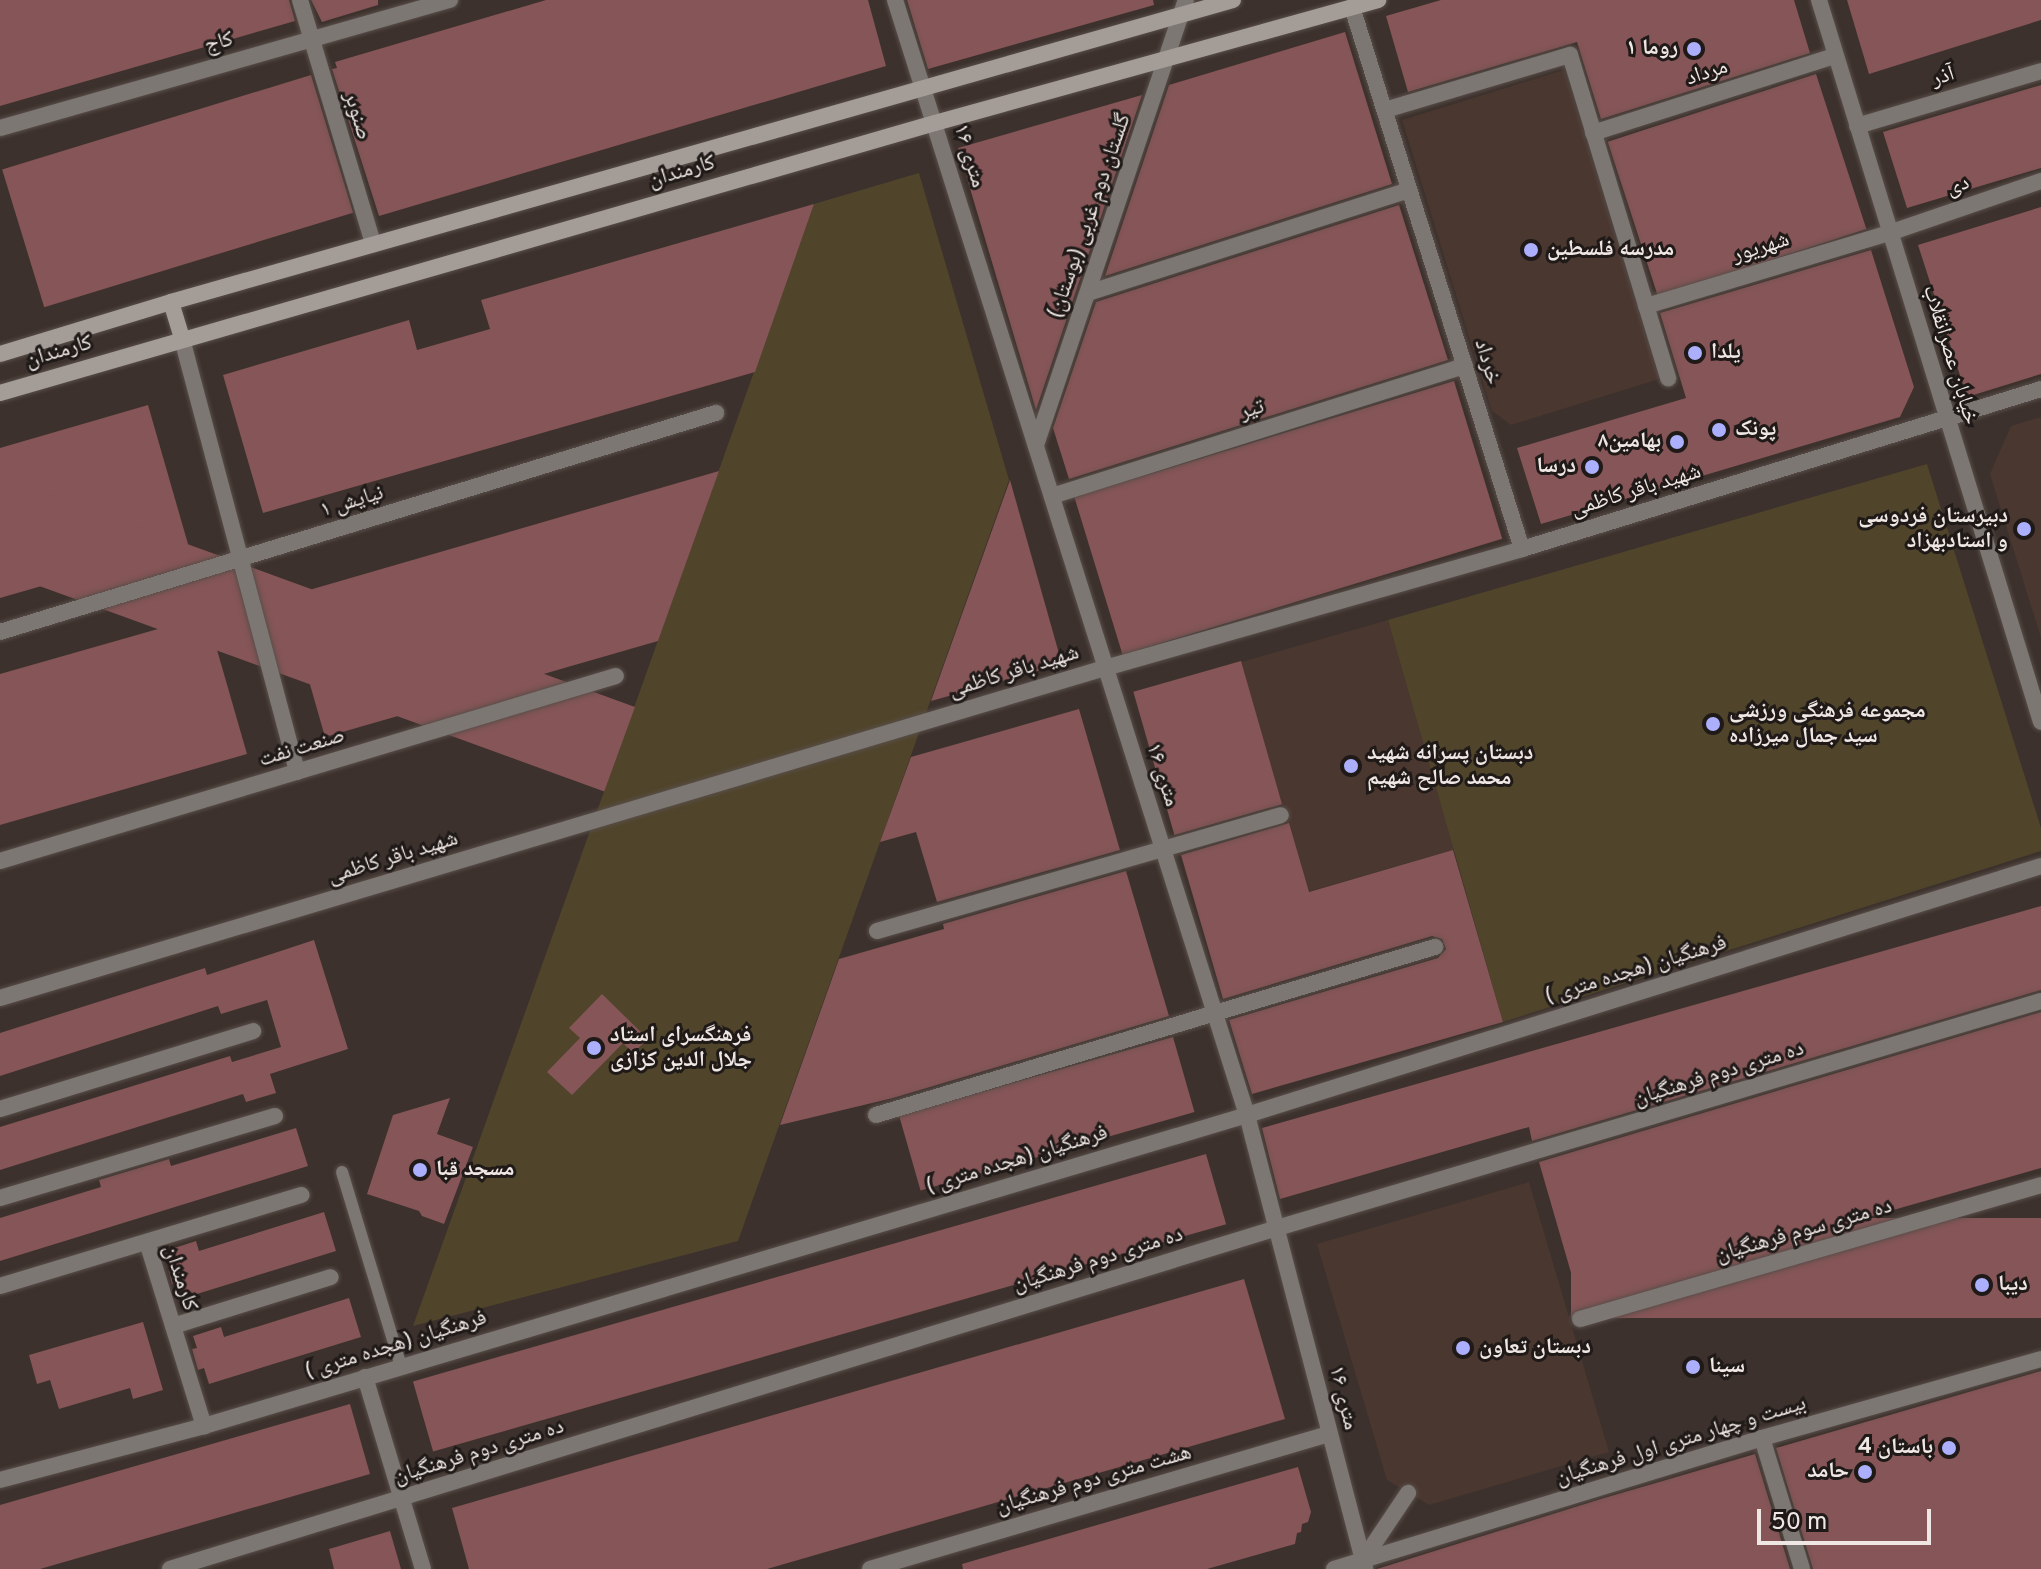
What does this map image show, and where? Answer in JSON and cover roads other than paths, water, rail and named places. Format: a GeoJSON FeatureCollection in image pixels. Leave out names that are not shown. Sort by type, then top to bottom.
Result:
{"type":"FeatureCollection","features":[{"type":"Feature","properties":{"kind":"main road","name":"کارمندان"},"geometry":{"type":"LineString","coordinates":[[0,354],[373,244],[924,89],[1184,8],[1233,0]]}},
{"type":"Feature","properties":{"kind":"main road","name":"کارمندان"},"geometry":{"type":"LineString","coordinates":[[0,393],[935,123],[1378,0]]}},
{"type":"Feature","properties":{"kind":"main road"},"geometry":{"type":"LineString","coordinates":[[171,302],[182,339]]}},
{"type":"Feature","properties":{"kind":"street","name":"صنوبر"},"geometry":{"type":"LineString","coordinates":[[300,0],[373,244]]}},
{"type":"Feature","properties":{"kind":"street","name":"کاج"},"geometry":{"type":"LineString","coordinates":[[0,128],[450,0]]}},
{"type":"Feature","properties":{"kind":"street","name":"۱۶ متری"},"geometry":{"type":"LineString","coordinates":[[895,0],[1247,1115],[1364,1565]]}},
{"type":"Feature","properties":{"kind":"street","name":"خیابان عصرانقلاب"},"geometry":{"type":"LineString","coordinates":[[1819,0],[2041,722]]}},
{"type":"Feature","properties":{"kind":"street","name":"خرداد"},"geometry":{"type":"LineString","coordinates":[[1352,7],[1522,549]]}},
{"type":"Feature","properties":{"kind":"street","name":"گلستان دوم غربی (بوستان)"},"geometry":{"type":"LineString","coordinates":[[1036,445],[1184,8]]}},
{"type":"Feature","properties":{"kind":"street"},"geometry":{"type":"LineString","coordinates":[[1385,110],[1570,55],[1668,378]]}},
{"type":"Feature","properties":{"kind":"street","name":"مرداد"},"geometry":{"type":"LineString","coordinates":[[1593,133],[1835,56]]}},
{"type":"Feature","properties":{"kind":"street","name":"آذر"},"geometry":{"type":"LineString","coordinates":[[1857,126],[2041,71]]}},
{"type":"Feature","properties":{"kind":"street","name":"دی"},"geometry":{"type":"LineString","coordinates":[[1889,233],[2041,181]]}},
{"type":"Feature","properties":{"kind":"street"},"geometry":{"type":"LineString","coordinates":[[1088,293],[1409,190]]}},
{"type":"Feature","properties":{"kind":"street","name":"شهریور"},"geometry":{"type":"LineString","coordinates":[[1646,306],[1889,233]]}},
{"type":"Feature","properties":{"kind":"street"},"geometry":{"type":"LineString","coordinates":[[182,339],[297,772]]}},
{"type":"Feature","properties":{"kind":"street","name":"تیر"},"geometry":{"type":"LineString","coordinates":[[1052,496],[1465,366]]}},
{"type":"Feature","properties":{"kind":"street","name":"شهید باقر کاظمی"},"geometry":{"type":"LineString","coordinates":[[0,998],[1105,668],[1522,549],[2041,389]]}},
{"type":"Feature","properties":{"kind":"street","name":"نیایش ۱"},"geometry":{"type":"LineString","coordinates":[[0,632],[716,413]]}},
{"type":"Feature","properties":{"kind":"street","name":"صنعت نفت"},"geometry":{"type":"LineString","coordinates":[[0,861],[616,676]]}},
{"type":"Feature","properties":{"kind":"street"},"geometry":{"type":"LineString","coordinates":[[877,931],[1281,815]]}},
{"type":"Feature","properties":{"kind":"street","name":"فرهنگیان (هجده متری )"},"geometry":{"type":"LineString","coordinates":[[0,1480],[204,1426],[1247,1115],[2041,866]]}},
{"type":"Feature","properties":{"kind":"street"},"geometry":{"type":"LineString","coordinates":[[876,1115],[1435,947]]}},
{"type":"Feature","properties":{"kind":"street","name":"ده متری دوم فرهنگیان"},"geometry":{"type":"LineString","coordinates":[[170,1569],[1277,1228],[2041,1001]]}},
{"type":"Feature","properties":{"kind":"street"},"geometry":{"type":"LineString","coordinates":[[0,1109],[253,1031]]}},
{"type":"Feature","properties":{"kind":"street"},"geometry":{"type":"LineString","coordinates":[[0,1198],[275,1116]]}},
{"type":"Feature","properties":{"kind":"street","name":"ده متری سوم فرهنگیان"},"geometry":{"type":"LineString","coordinates":[[1580,1319],[2041,1185]]}},
{"type":"Feature","properties":{"kind":"street"},"geometry":{"type":"LineString","coordinates":[[147,1242],[302,1195]]}},
{"type":"Feature","properties":{"kind":"street","name":"کارمندان"},"geometry":{"type":"LineString","coordinates":[[0,1286],[147,1242],[204,1426]]}},
{"type":"Feature","properties":{"kind":"street"},"geometry":{"type":"LineString","coordinates":[[173,1326],[331,1277]]}},
{"type":"Feature","properties":{"kind":"street","name":"بیست و چهار متری اول فرهنگیان"},"geometry":{"type":"LineString","coordinates":[[1334,1569],[1364,1565],[1762,1438],[2041,1359]]}},
{"type":"Feature","properties":{"kind":"street"},"geometry":{"type":"LineString","coordinates":[[365,1377],[423,1569]]}},
{"type":"Feature","properties":{"kind":"street","name":"هشت متری دوم فرهنگیان"},"geometry":{"type":"LineString","coordinates":[[870,1569],[1330,1434]]}},
{"type":"Feature","properties":{"kind":"street"},"geometry":{"type":"LineString","coordinates":[[1762,1438],[1802,1569]]}},
{"type":"Feature","properties":{"kind":"street"},"geometry":{"type":"LineString","coordinates":[[1364,1565],[1408,1493]]}},
{"type":"Feature","properties":{"kind":"lane"},"geometry":{"type":"LineString","coordinates":[[342,1172],[401,1366]]}},
{"type":"Feature","properties":{"kind":"place","name":"روما ۱"},"geometry":{"type":"Point","coordinates":[1694,49]}},
{"type":"Feature","properties":{"kind":"place","name":"مدرسه فلسطین"},"geometry":{"type":"Point","coordinates":[1531,250]}},
{"type":"Feature","properties":{"kind":"place","name":"یلدا"},"geometry":{"type":"Point","coordinates":[1695,353]}},
{"type":"Feature","properties":{"kind":"place","name":"پونک"},"geometry":{"type":"Point","coordinates":[1719,430]}},
{"type":"Feature","properties":{"kind":"place","name":"بهامین۸"},"geometry":{"type":"Point","coordinates":[1677,442]}},
{"type":"Feature","properties":{"kind":"place","name":"درسا"},"geometry":{"type":"Point","coordinates":[1592,467]}},
{"type":"Feature","properties":{"kind":"place","name":"دبیرستان فردوسی و استادبهزاد"},"geometry":{"type":"Point","coordinates":[2024,529]}},
{"type":"Feature","properties":{"kind":"place","name":"مجموعه فرهنگی ورزشی سید جمال میرزاده"},"geometry":{"type":"Point","coordinates":[1713,724]}},
{"type":"Feature","properties":{"kind":"place","name":"دبستان پسرانه شهید محمد صالح شهیم"},"geometry":{"type":"Point","coordinates":[1351,766]}},
{"type":"Feature","properties":{"kind":"place","name":"فرهنگسرای استاد جلال الدین کزازی"},"geometry":{"type":"Point","coordinates":[594,1048]}},
{"type":"Feature","properties":{"kind":"place","name":"مسجد قبا"},"geometry":{"type":"Point","coordinates":[420,1170]}},
{"type":"Feature","properties":{"kind":"place","name":"دیبا"},"geometry":{"type":"Point","coordinates":[1982,1285]}},
{"type":"Feature","properties":{"kind":"place","name":"دبستان تعاون"},"geometry":{"type":"Point","coordinates":[1463,1348]}},
{"type":"Feature","properties":{"kind":"place","name":"سینا"},"geometry":{"type":"Point","coordinates":[1693,1367]}},
{"type":"Feature","properties":{"kind":"place","name":"باستان 4"},"geometry":{"type":"Point","coordinates":[1949,1448]}},
{"type":"Feature","properties":{"kind":"place","name":"حامد"},"geometry":{"type":"Point","coordinates":[1865,1472]}}]}
